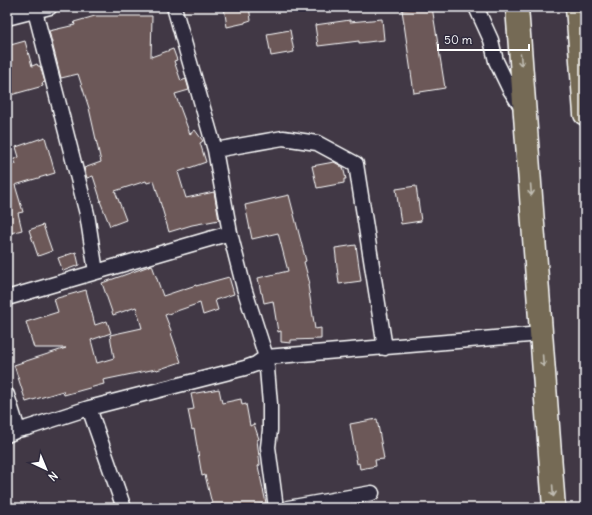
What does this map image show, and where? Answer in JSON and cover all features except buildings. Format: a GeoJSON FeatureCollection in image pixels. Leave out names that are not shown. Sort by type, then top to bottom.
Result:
{"type":"FeatureCollection","features":[{"type":"Feature","properties":{"kind":"highway"},"geometry":{"type":"LineString","coordinates":[[518,7],[554,508]]}},
{"type":"Feature","properties":{"kind":"highway"},"geometry":{"type":"LineString","coordinates":[[577,7],[582,33],[585,114]]}},
{"type":"Feature","properties":{"kind":"street"},"geometry":{"type":"LineString","coordinates":[[7,18],[50,7]]}},
{"type":"Feature","properties":{"kind":"street"},"geometry":{"type":"LineString","coordinates":[[174,7],[215,150],[230,233],[244,288],[266,357],[270,404],[270,430],[268,447],[276,508]]}},
{"type":"Feature","properties":{"kind":"street"},"geometry":{"type":"LineString","coordinates":[[476,7],[492,40],[496,61],[509,88],[525,112]]}},
{"type":"Feature","properties":{"kind":"street"},"geometry":{"type":"LineString","coordinates":[[35,11],[87,214],[96,272]]}},
{"type":"Feature","properties":{"kind":"street"},"geometry":{"type":"LineString","coordinates":[[215,150],[283,138],[317,143],[356,164],[385,348]]}},
{"type":"Feature","properties":{"kind":"street"},"geometry":{"type":"LineString","coordinates":[[7,298],[230,233]]}},
{"type":"Feature","properties":{"kind":"street"},"geometry":{"type":"LineString","coordinates":[[7,395],[12,432],[89,408],[245,368],[256,364],[266,357],[542,334]]}},
{"type":"Feature","properties":{"kind":"street"},"geometry":{"type":"LineString","coordinates":[[89,408],[124,508]]}},
{"type":"Feature","properties":{"kind":"street"},"geometry":{"type":"LineString","coordinates":[[288,508],[372,493]]}}]}
